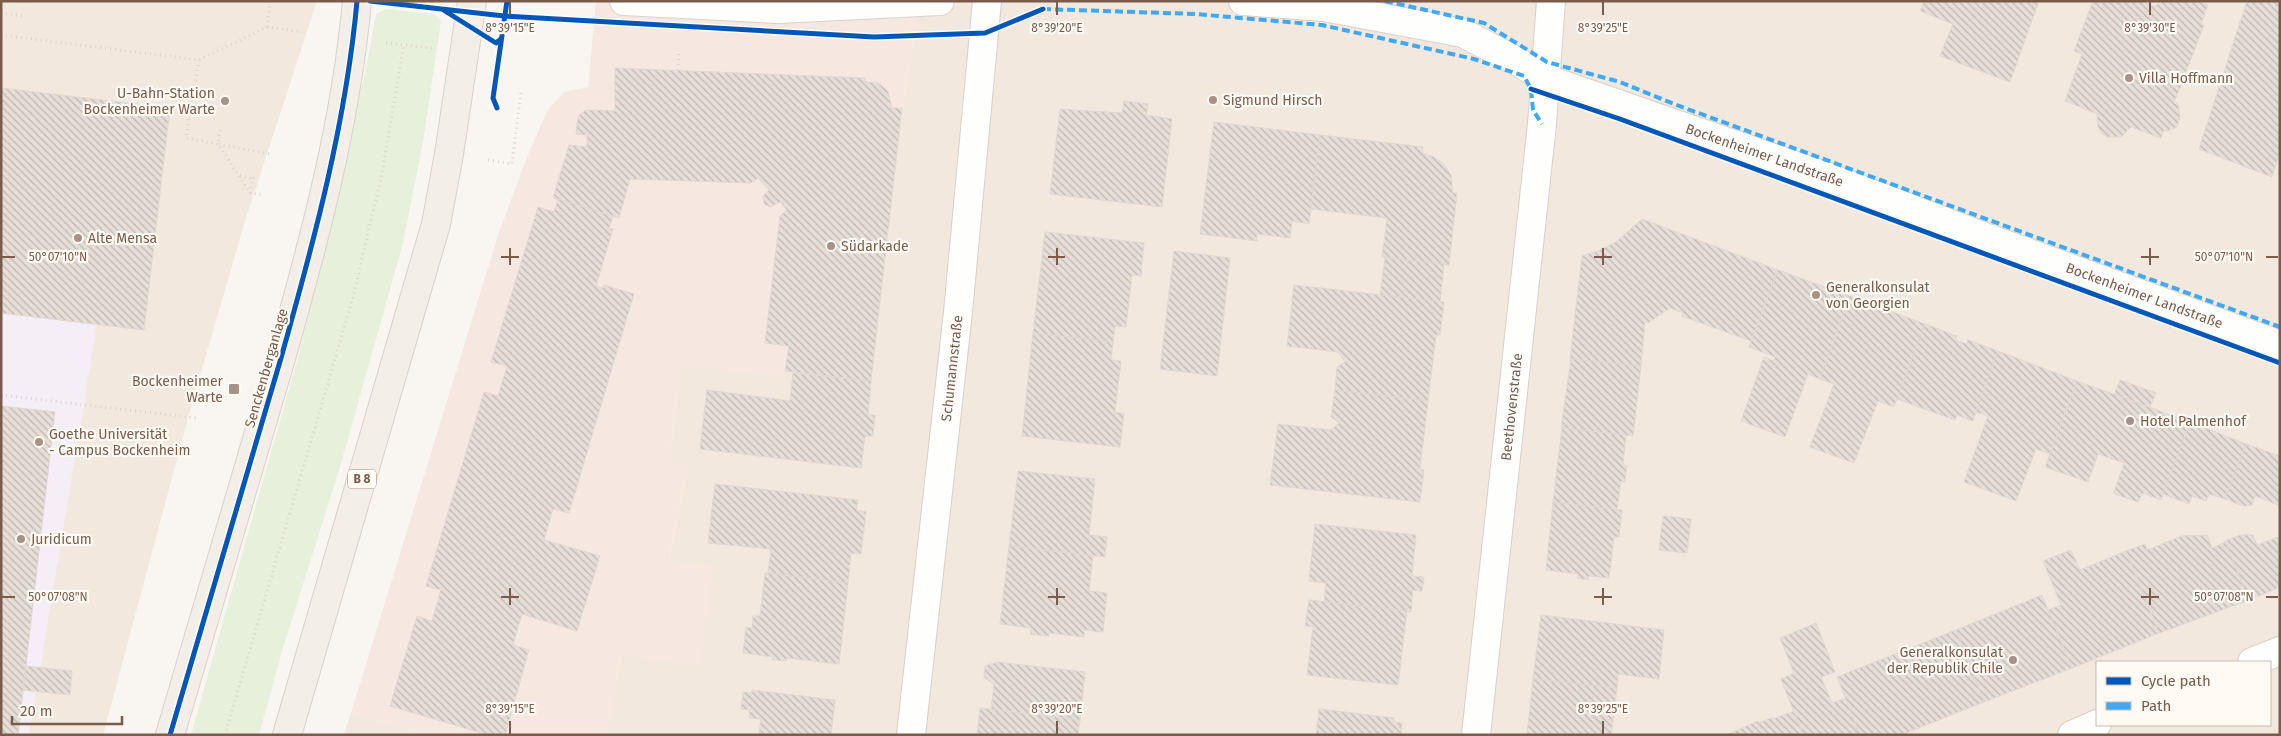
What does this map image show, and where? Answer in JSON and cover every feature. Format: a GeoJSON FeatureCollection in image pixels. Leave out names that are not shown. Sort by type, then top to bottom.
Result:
{"type":"FeatureCollection","features":[{"type":"Feature","properties":{"kind":"main road","name":"Senckenberganlage"},"geometry":{"type":"LineString","coordinates":[[170,735],[251,464],[317,228],[339,130],[357,1]]}},
{"type":"Feature","properties":{"kind":"main road","name":"B 8"},"geometry":{"type":"LineString","coordinates":[[287,735],[436,224],[449,154],[472,1]]}},
{"type":"Feature","properties":{"kind":"street"},"geometry":{"type":"LineString","coordinates":[[624,1],[779,9],[940,1]]}},
{"type":"Feature","properties":{"kind":"street","name":"Schumannstraße"},"geometry":{"type":"LineString","coordinates":[[911,735],[956,322],[987,1]]}},
{"type":"Feature","properties":{"kind":"street","name":"Bockenheimer Landstraße"},"geometry":{"type":"LineString","coordinates":[[1243,1],[1324,7],[1462,33],[1520,63],[1546,79],[1834,179],[1994,241],[2280,345]]}},
{"type":"Feature","properties":{"kind":"street","name":"Beethovenstraße"},"geometry":{"type":"LineString","coordinates":[[1476,735],[1546,79],[1551,1]]}},
{"type":"Feature","properties":{"kind":"street"},"geometry":{"type":"LineString","coordinates":[[2255,661],[2280,651]]}},
{"type":"Feature","properties":{"kind":"street"},"geometry":{"type":"LineString","coordinates":[[2072,735],[2096,724]]}},
{"type":"Feature","properties":{"kind":"path"},"geometry":{"type":"LineString","coordinates":[[267,27],[270,1]]}},
{"type":"Feature","properties":{"kind":"path"},"geometry":{"type":"LineString","coordinates":[[1,13],[25,16]]}},
{"type":"Feature","properties":{"kind":"path"},"geometry":{"type":"LineString","coordinates":[[1,35],[199,60],[267,27],[302,32]]}},
{"type":"Feature","properties":{"kind":"path"},"geometry":{"type":"LineString","coordinates":[[379,42],[437,49]]}},
{"type":"Feature","properties":{"kind":"path"},"geometry":{"type":"LineString","coordinates":[[225,735],[353,297],[382,173],[404,44]]}},
{"type":"Feature","properties":{"kind":"path"},"geometry":{"type":"LineString","coordinates":[[678,70],[679,52]]}},
{"type":"Feature","properties":{"kind":"path"},"geometry":{"type":"LineString","coordinates":[[199,60],[186,138],[270,154]]}},
{"type":"Feature","properties":{"kind":"path"},"geometry":{"type":"LineString","coordinates":[[488,160],[512,164],[521,92]]}},
{"type":"Feature","properties":{"kind":"path"},"geometry":{"type":"LineString","coordinates":[[220,130],[218,144],[250,193],[261,195]]}},
{"type":"Feature","properties":{"kind":"path"},"geometry":{"type":"LineString","coordinates":[[250,193],[254,174]]}},
{"type":"Feature","properties":{"kind":"path"},"geometry":{"type":"LineString","coordinates":[[239,176],[253,178]]}},
{"type":"Feature","properties":{"kind":"path"},"geometry":{"type":"LineString","coordinates":[[1,395],[196,418]]}},
{"type":"Feature","properties":{"kind":"shaded area"},"geometry":{"type":"Polygon","coordinates":[[[1,1],[317,1],[245,221],[191,407],[103,735],[1,735],[1,1]]]}},
{"type":"Feature","properties":{"kind":"shaded area"},"geometry":{"type":"Polygon","coordinates":[[[596,1],[921,1],[902,108],[871,381],[785,371],[784,376],[681,366],[669,462],[688,464],[669,561],[712,566],[700,665],[621,655],[606,735],[425,735],[351,713],[499,232],[529,152],[547,111],[564,92],[588,87],[596,1]]]}},
{"type":"Feature","properties":{"kind":"shaded area"},"geometry":{"type":"Polygon","coordinates":[[[921,1],[2280,1],[2280,735],[606,735],[621,655],[700,664],[669,562],[688,464],[669,463],[681,365],[784,376],[785,371],[871,381],[902,108],[921,1]]]}},
{"type":"Feature","properties":{"kind":"shaded area","name":"Goethe Universität - Campus Bockenheim"},"geometry":{"type":"Polygon","coordinates":[[[1,88],[170,108],[126,149],[29,735],[1,735],[1,88]]]}},
{"type":"Feature","properties":{"kind":"shaded area"},"geometry":{"type":"Polygon","coordinates":[[[351,713],[425,735],[344,735],[351,713]]]}},
{"type":"Feature","properties":{"kind":"green space"},"geometry":{"type":"Polygon","coordinates":[[[386,9],[434,14],[441,21],[423,142],[403,243],[340,467],[282,651],[259,735],[191,735],[298,357],[331,225],[376,14],[386,9]]]}},
{"type":"Feature","properties":{"kind":"building"},"geometry":{"type":"Polygon","coordinates":[[[1924,1],[2039,1],[2010,82],[1940,56],[1953,24],[1920,11],[1924,1]]]}},
{"type":"Feature","properties":{"kind":"building","name":"Villa Hoffmann"},"geometry":{"type":"Polygon","coordinates":[[[2093,1],[2141,1],[2156,7],[2159,1],[2198,1],[2208,5],[2201,24],[2204,25],[2174,103],[2178,104],[2180,117],[2177,127],[2167,131],[2164,130],[2161,138],[2131,127],[2121,137],[2108,137],[2102,134],[2098,127],[2097,114],[2065,101],[2082,54],[2074,51],[2093,1]]]}},
{"type":"Feature","properties":{"kind":"building"},"geometry":{"type":"Polygon","coordinates":[[[2247,1],[2280,1],[2280,151],[2272,177],[2199,149],[2247,1]]]}},
{"type":"Feature","properties":{"kind":"building","name":"Südarkade"},"geometry":{"type":"Polygon","coordinates":[[[615,68],[865,78],[865,82],[878,83],[888,91],[892,108],[902,108],[871,381],[785,371],[789,346],[765,343],[780,216],[787,210],[780,202],[770,207],[764,204],[763,196],[769,190],[758,178],[751,183],[630,179],[619,218],[553,198],[569,145],[587,147],[587,135],[576,134],[578,116],[586,110],[615,111],[615,68]]]}},
{"type":"Feature","properties":{"kind":"building","name":"Alte Mensa"},"geometry":{"type":"Polygon","coordinates":[[[1,88],[170,108],[144,330],[1,313],[1,88]]]}},
{"type":"Feature","properties":{"kind":"building"},"geometry":{"type":"Polygon","coordinates":[[[1124,101],[1148,104],[1146,115],[1172,119],[1162,207],[1050,194],[1060,109],[1122,113],[1124,101]]]}},
{"type":"Feature","properties":{"kind":"building"},"geometry":{"type":"Polygon","coordinates":[[[1214,122],[1320,135],[1309,224],[1292,221],[1290,238],[1257,234],[1257,241],[1200,234],[1214,122]]]}},
{"type":"Feature","properties":{"kind":"building"},"geometry":{"type":"Polygon","coordinates":[[[1320,135],[1423,147],[1422,153],[1434,157],[1443,163],[1451,175],[1453,193],[1457,193],[1449,265],[1382,257],[1387,218],[1311,209],[1320,135]]]}},
{"type":"Feature","properties":{"kind":"building"},"geometry":{"type":"Polygon","coordinates":[[[558,199],[613,216],[609,228],[613,229],[596,286],[603,288],[604,285],[634,294],[569,513],[553,509],[544,540],[600,556],[577,631],[522,614],[513,645],[529,650],[505,735],[488,735],[390,706],[417,616],[432,621],[441,590],[426,586],[484,392],[498,396],[507,366],[491,362],[538,207],[554,212],[558,199]]]}},
{"type":"Feature","properties":{"kind":"building"},"geometry":{"type":"Polygon","coordinates":[[[1642,219],[1778,270],[1751,341],[1682,316],[1683,313],[1670,308],[1648,323],[1645,322],[1641,366],[1570,359],[1582,256],[1616,242],[1642,219]]]}},
{"type":"Feature","properties":{"kind":"building"},"geometry":{"type":"Polygon","coordinates":[[[1045,232],[1144,243],[1141,276],[1132,275],[1126,327],[1115,326],[1113,342],[1033,333],[1045,232]]]}},
{"type":"Feature","properties":{"kind":"building"},"geometry":{"type":"Polygon","coordinates":[[[1174,251],[1230,258],[1217,376],[1160,369],[1174,251]]]}},
{"type":"Feature","properties":{"kind":"building"},"geometry":{"type":"Polygon","coordinates":[[[1385,258],[1444,264],[1440,302],[1380,295],[1385,258]]]}},
{"type":"Feature","properties":{"kind":"building"},"geometry":{"type":"Polygon","coordinates":[[[1778,270],[1850,296],[1820,379],[1808,374],[1785,437],[1741,421],[1764,357],[1773,361],[1775,357],[1749,347],[1778,270]]]}},
{"type":"Feature","properties":{"kind":"building"},"geometry":{"type":"Polygon","coordinates":[[[1294,285],[1444,302],[1440,335],[1436,335],[1428,401],[1335,390],[1337,367],[1345,362],[1338,352],[1287,346],[1294,285]]]}},
{"type":"Feature","properties":{"kind":"building"},"geometry":{"type":"Polygon","coordinates":[[[1850,296],[1925,324],[1894,407],[1878,401],[1854,463],[1810,447],[1834,384],[1820,379],[1850,296]]]}},
{"type":"Feature","properties":{"kind":"building"},"geometry":{"type":"Polygon","coordinates":[[[1925,324],[1957,336],[1955,340],[1967,344],[1968,340],[1998,351],[1973,421],[1957,415],[1955,420],[1897,399],[1925,324]]]}},
{"type":"Feature","properties":{"kind":"building"},"geometry":{"type":"Polygon","coordinates":[[[1033,333],[1113,342],[1111,360],[1121,361],[1115,412],[1124,414],[1120,447],[1022,436],[1033,333]]]}},
{"type":"Feature","properties":{"kind":"building"},"geometry":{"type":"Polygon","coordinates":[[[1998,351],[2077,381],[2050,454],[2036,449],[2016,501],[1964,482],[1988,416],[1976,412],[1998,351]]]}},
{"type":"Feature","properties":{"kind":"building"},"geometry":{"type":"Polygon","coordinates":[[[1571,359],[1641,366],[1633,436],[1561,428],[1571,359]]]}},
{"type":"Feature","properties":{"kind":"building"},"geometry":{"type":"Polygon","coordinates":[[[793,373],[871,381],[868,415],[875,415],[873,436],[865,436],[861,468],[700,449],[707,390],[790,401],[793,373]]]}},
{"type":"Feature","properties":{"kind":"building"},"geometry":{"type":"Polygon","coordinates":[[[2120,380],[2156,393],[2150,407],[2114,394],[2120,380]]]}},
{"type":"Feature","properties":{"kind":"building","name":"Hotel Palmenhof"},"geometry":{"type":"Polygon","coordinates":[[[2077,381],[2190,422],[2161,500],[2143,493],[2138,502],[2115,494],[2114,492],[2124,463],[2098,454],[2088,482],[2045,467],[2077,381]]]}},
{"type":"Feature","properties":{"kind":"building"},"geometry":{"type":"Polygon","coordinates":[[[1335,390],[1428,401],[1420,469],[1424,470],[1420,502],[1270,485],[1278,424],[1331,430],[1339,423],[1331,417],[1335,390]]]}},
{"type":"Feature","properties":{"kind":"building","name":"Juridicum"},"geometry":{"type":"Polygon","coordinates":[[[1,406],[55,412],[18,735],[1,735],[1,406]]]}},
{"type":"Feature","properties":{"kind":"building"},"geometry":{"type":"Polygon","coordinates":[[[2190,422],[2246,444],[2225,499],[2209,494],[2206,501],[2192,496],[2189,504],[2163,494],[2190,422]]]}},
{"type":"Feature","properties":{"kind":"building"},"geometry":{"type":"Polygon","coordinates":[[[1562,428],[1626,435],[1623,465],[1627,466],[1625,482],[1621,481],[1617,510],[1553,502],[1562,428]]]}},
{"type":"Feature","properties":{"kind":"building"},"geometry":{"type":"Polygon","coordinates":[[[2246,444],[2280,456],[2280,499],[2278,505],[2255,496],[2252,505],[2243,506],[2225,499],[2246,444]]]}},
{"type":"Feature","properties":{"kind":"building"},"geometry":{"type":"Polygon","coordinates":[[[1018,471],[1095,479],[1089,535],[1107,537],[1105,557],[1009,546],[1018,471]]]}},
{"type":"Feature","properties":{"kind":"building"},"geometry":{"type":"Polygon","coordinates":[[[715,484],[858,500],[856,510],[866,512],[861,554],[851,553],[848,583],[768,573],[771,549],[708,543],[715,484]]]}},
{"type":"Feature","properties":{"kind":"building"},"geometry":{"type":"Polygon","coordinates":[[[1553,502],[1622,510],[1619,537],[1614,537],[1609,578],[1589,576],[1588,580],[1577,578],[1578,574],[1546,570],[1553,502]]]}},
{"type":"Feature","properties":{"kind":"building"},"geometry":{"type":"Polygon","coordinates":[[[1663,516],[1691,519],[1687,553],[1659,550],[1663,516]]]}},
{"type":"Feature","properties":{"kind":"building"},"geometry":{"type":"Polygon","coordinates":[[[1315,524],[1416,535],[1412,576],[1424,577],[1422,591],[1413,590],[1411,612],[1324,602],[1326,583],[1309,581],[1315,524]]]}},
{"type":"Feature","properties":{"kind":"building"},"geometry":{"type":"Polygon","coordinates":[[[2207,535],[2212,548],[2226,542],[2249,600],[2159,633],[2126,551],[2145,544],[2147,550],[2182,536],[2207,535]]]}},
{"type":"Feature","properties":{"kind":"building"},"geometry":{"type":"Polygon","coordinates":[[[2240,535],[2253,535],[2257,545],[2278,537],[2280,587],[2249,600],[2225,541],[2240,535]]]}},
{"type":"Feature","properties":{"kind":"building"},"geometry":{"type":"Polygon","coordinates":[[[1009,546],[1093,556],[1089,591],[1107,593],[1103,632],[1085,630],[1084,637],[1049,633],[1049,636],[1030,634],[1031,628],[1000,624],[1009,546]]]}},
{"type":"Feature","properties":{"kind":"building"},"geometry":{"type":"Polygon","coordinates":[[[2071,550],[2080,570],[2126,551],[2159,633],[2072,668],[2048,610],[2061,605],[2043,561],[2071,550]]]}},
{"type":"Feature","properties":{"kind":"building"},"geometry":{"type":"Polygon","coordinates":[[[765,573],[848,583],[839,664],[787,658],[786,661],[772,660],[773,657],[743,653],[746,627],[752,628],[753,616],[760,616],[765,573]]]}},
{"type":"Feature","properties":{"kind":"building"},"geometry":{"type":"Polygon","coordinates":[[[2042,595],[2072,668],[1984,702],[1956,630],[2042,595]]]}},
{"type":"Feature","properties":{"kind":"building"},"geometry":{"type":"Polygon","coordinates":[[[1309,600],[1407,611],[1398,685],[1307,675],[1313,627],[1305,626],[1309,600]]]}},
{"type":"Feature","properties":{"kind":"building"},"geometry":{"type":"Polygon","coordinates":[[[1541,615],[1664,630],[1659,679],[1618,674],[1617,688],[1533,679],[1541,615]]]}},
{"type":"Feature","properties":{"kind":"building"},"geometry":{"type":"Polygon","coordinates":[[[1816,623],[1835,672],[1821,677],[1832,703],[1846,698],[1860,735],[1803,735],[1781,679],[1794,673],[1780,638],[1816,623]]]}},
{"type":"Feature","properties":{"kind":"building"},"geometry":{"type":"Polygon","coordinates":[[[1956,630],[1984,702],[1901,735],[1860,735],[1837,677],[1956,630]]]}},
{"type":"Feature","properties":{"kind":"building"},"geometry":{"type":"Polygon","coordinates":[[[997,662],[1085,672],[1080,720],[991,709],[994,685],[984,677],[985,666],[997,662]]]}},
{"type":"Feature","properties":{"kind":"building"},"geometry":{"type":"Polygon","coordinates":[[[26,666],[72,671],[70,695],[23,690],[26,666]]]}},
{"type":"Feature","properties":{"kind":"building"},"geometry":{"type":"Polygon","coordinates":[[[1533,679],[1617,688],[1611,735],[1527,735],[1533,679]]]}},
{"type":"Feature","properties":{"kind":"building"},"geometry":{"type":"Polygon","coordinates":[[[752,690],[835,700],[831,735],[759,735],[761,719],[749,718],[750,710],[741,709],[743,692],[752,693],[752,690]]]}},
{"type":"Feature","properties":{"kind":"building"},"geometry":{"type":"Polygon","coordinates":[[[980,708],[1080,720],[1078,735],[977,735],[980,708]]]}},
{"type":"Feature","properties":{"kind":"building"},"geometry":{"type":"Polygon","coordinates":[[[1319,709],[1394,718],[1394,722],[1402,723],[1401,735],[1316,735],[1319,709]]]}},
{"type":"Feature","properties":{"kind":"building"},"geometry":{"type":"Polygon","coordinates":[[[1794,711],[1803,735],[1726,735],[1758,721],[1759,723],[1794,711]]]}},
{"type":"Feature","properties":{"kind":"marked path"},"geometry":{"type":"LineString","coordinates":[[1385,1],[1484,23],[1547,62],[1620,82],[1674,104],[2280,327]]}},
{"type":"Feature","properties":{"kind":"marked path"},"geometry":{"type":"LineString","coordinates":[[1043,9],[1195,14],[1322,25],[1474,59],[1524,76],[1531,89],[1533,110],[1542,124]]}},
{"type":"Feature","properties":{"kind":"cycle path"},"geometry":{"type":"LineString","coordinates":[[170,735],[281,358],[317,226],[337,137],[352,47],[357,1]]}},
{"type":"Feature","properties":{"kind":"cycle path"},"geometry":{"type":"LineString","coordinates":[[370,1],[504,16],[874,37],[985,33],[1043,9]]}},
{"type":"Feature","properties":{"kind":"cycle path"},"geometry":{"type":"LineString","coordinates":[[497,108],[493,98],[507,1]]}},
{"type":"Feature","properties":{"kind":"cycle path"},"geometry":{"type":"LineString","coordinates":[[445,11],[496,43],[501,39]]}},
{"type":"Feature","properties":{"kind":"cycle path"},"geometry":{"type":"LineString","coordinates":[[1531,89],[1620,119],[2280,363]]}},
{"type":"Feature","properties":{"kind":"place","name":"Villa Hoffmann"},"geometry":{"type":"Point","coordinates":[2129,78]}},
{"type":"Feature","properties":{"kind":"place","name":"Sigmund Hirsch"},"geometry":{"type":"Point","coordinates":[1213,100]}},
{"type":"Feature","properties":{"kind":"place","name":"U-Bahn-Station Bockenheimer Warte"},"geometry":{"type":"Point","coordinates":[225,101]}},
{"type":"Feature","properties":{"kind":"place","name":"Alte Mensa"},"geometry":{"type":"Point","coordinates":[78,238]}},
{"type":"Feature","properties":{"kind":"place","name":"Südarkade"},"geometry":{"type":"Point","coordinates":[831,246]}},
{"type":"Feature","properties":{"kind":"place","name":"Generalkonsulat von Georgien"},"geometry":{"type":"Point","coordinates":[1816,295]}},
{"type":"Feature","properties":{"kind":"place","name":"Bockenheimer Warte"},"geometry":{"type":"Point","coordinates":[234,389]}},
{"type":"Feature","properties":{"kind":"place","name":"Hotel Palmenhof"},"geometry":{"type":"Point","coordinates":[2130,421]}},
{"type":"Feature","properties":{"kind":"place","name":"Goethe Universität - Campus Bockenheim"},"geometry":{"type":"Point","coordinates":[39,442]}},
{"type":"Feature","properties":{"kind":"place","name":"Juridicum"},"geometry":{"type":"Point","coordinates":[21,539]}},
{"type":"Feature","properties":{"kind":"place","name":"Generalkonsulat der Republik Chile"},"geometry":{"type":"Point","coordinates":[2013,660]}}]}
